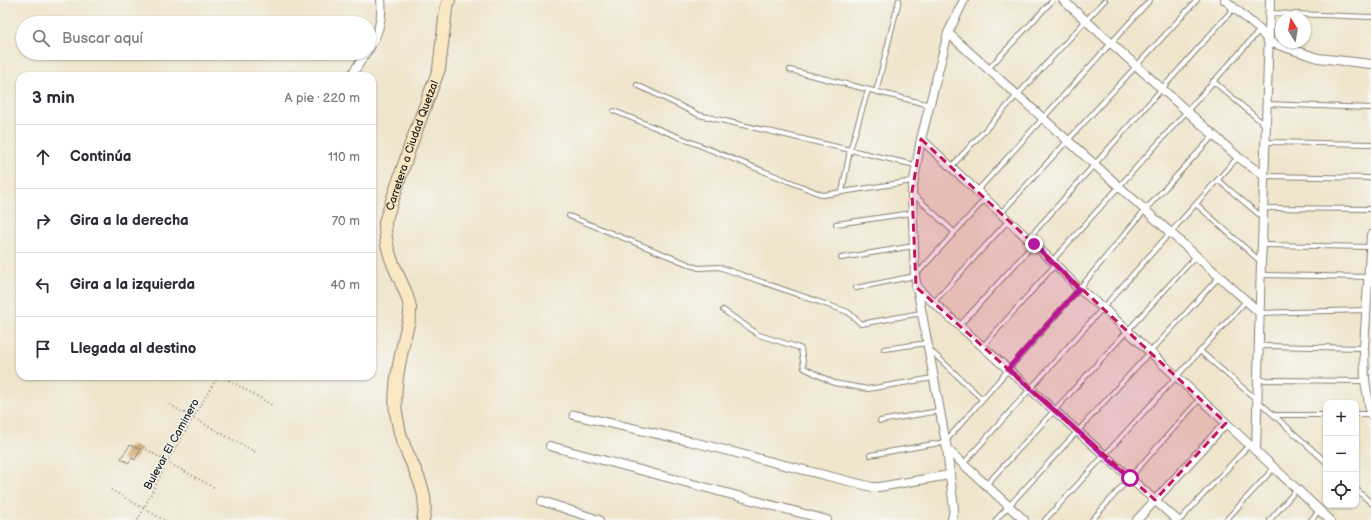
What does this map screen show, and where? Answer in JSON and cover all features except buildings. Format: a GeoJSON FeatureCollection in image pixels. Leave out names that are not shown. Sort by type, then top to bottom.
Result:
{"type":"FeatureCollection","features":[{"type":"Feature","properties":{"kind":"main road","name":"Carretera a Ciudad Quetzal"},"geometry":{"type":"LineString","coordinates":[[423,520],[426,511],[423,493],[419,477],[402,440],[395,400],[397,375],[411,311],[405,288],[389,253],[385,233],[385,222],[411,144],[439,69],[446,10],[449,0]]}},
{"type":"Feature","properties":{"kind":"street"},"geometry":{"type":"LineString","coordinates":[[376,36],[379,31],[382,9],[380,0]]}},
{"type":"Feature","properties":{"kind":"street"},"geometry":{"type":"LineString","coordinates":[[952,520],[954,509],[946,445],[916,287],[912,192],[915,165],[948,33],[964,0]]}},
{"type":"Feature","properties":{"kind":"street"},"geometry":{"type":"LineString","coordinates":[[1063,0],[1238,157],[1264,176]]}},
{"type":"Feature","properties":{"kind":"street"},"geometry":{"type":"LineString","coordinates":[[1225,0],[1260,30],[1269,42],[1318,58],[1371,64]]}},
{"type":"Feature","properties":{"kind":"street"},"geometry":{"type":"LineString","coordinates":[[1256,451],[1270,0]]}},
{"type":"Feature","properties":{"kind":"street"},"geometry":{"type":"LineString","coordinates":[[948,33],[1260,313]]}},
{"type":"Feature","properties":{"kind":"street"},"geometry":{"type":"LineString","coordinates":[[354,72],[361,60]]}},
{"type":"Feature","properties":{"kind":"street"},"geometry":{"type":"LineString","coordinates":[[921,139],[1054,263],[1079,289],[1103,308],[1330,520]]}},
{"type":"Feature","properties":{"kind":"street"},"geometry":{"type":"LineString","coordinates":[[1371,235],[1364,348],[1365,381],[1371,415]]}},
{"type":"Feature","properties":{"kind":"street"},"geometry":{"type":"LineString","coordinates":[[916,287],[1177,520]]}},
{"type":"Feature","properties":{"kind":"street"},"geometry":{"type":"LineString","coordinates":[[574,415],[704,445],[872,487],[950,475]]}},
{"type":"Feature","properties":{"kind":"street"},"geometry":{"type":"LineString","coordinates":[[1137,520],[1226,422]]}},
{"type":"Feature","properties":{"kind":"street"},"geometry":{"type":"LineString","coordinates":[[946,445],[963,464],[1024,520]]}},
{"type":"Feature","properties":{"kind":"street"},"geometry":{"type":"LineString","coordinates":[[550,446],[827,520]]}},
{"type":"Feature","properties":{"kind":"street"},"geometry":{"type":"LineString","coordinates":[[542,501],[599,520]]}},
{"type":"Feature","properties":{"kind":"lane"},"geometry":{"type":"LineString","coordinates":[[876,92],[899,0]]}},
{"type":"Feature","properties":{"kind":"lane"},"geometry":{"type":"LineString","coordinates":[[988,69],[1053,0]]}},
{"type":"Feature","properties":{"kind":"lane"},"geometry":{"type":"LineString","coordinates":[[950,167],[1105,0]]}},
{"type":"Feature","properties":{"kind":"lane"},"geometry":{"type":"LineString","coordinates":[[976,191],[1150,0]]}},
{"type":"Feature","properties":{"kind":"lane"},"geometry":{"type":"LineString","coordinates":[[1001,214],[1198,0]]}},
{"type":"Feature","properties":{"kind":"lane"},"geometry":{"type":"LineString","coordinates":[[960,326],[1095,165],[1235,8]]}},
{"type":"Feature","properties":{"kind":"lane"},"geometry":{"type":"LineString","coordinates":[[1269,14],[1371,17]]}},
{"type":"Feature","properties":{"kind":"lane"},"geometry":{"type":"LineString","coordinates":[[983,346],[1119,186],[1260,30]]}},
{"type":"Feature","properties":{"kind":"lane"},"geometry":{"type":"LineString","coordinates":[[790,70],[930,105]]}},
{"type":"Feature","properties":{"kind":"lane"},"geometry":{"type":"LineString","coordinates":[[1213,81],[1266,125]]}},
{"type":"Feature","properties":{"kind":"lane"},"geometry":{"type":"LineString","coordinates":[[637,86],[699,115],[915,165]]}},
{"type":"Feature","properties":{"kind":"lane"},"geometry":{"type":"LineString","coordinates":[[842,192],[850,150],[868,90]]}},
{"type":"Feature","properties":{"kind":"lane"},"geometry":{"type":"LineString","coordinates":[[1267,104],[1371,108]]}},
{"type":"Feature","properties":{"kind":"lane"},"geometry":{"type":"LineString","coordinates":[[614,111],[824,195],[913,181]]}},
{"type":"Feature","properties":{"kind":"lane"},"geometry":{"type":"LineString","coordinates":[[870,455],[946,445],[982,399],[1079,289],[1145,210],[1214,135]]}},
{"type":"Feature","properties":{"kind":"lane"},"geometry":{"type":"LineString","coordinates":[[1265,142],[1371,144]]}},
{"type":"Feature","properties":{"kind":"lane"},"geometry":{"type":"LineString","coordinates":[[963,464],[1238,157]]}},
{"type":"Feature","properties":{"kind":"lane"},"geometry":{"type":"LineString","coordinates":[[1264,176],[1371,178]]}},
{"type":"Feature","properties":{"kind":"lane"},"geometry":{"type":"LineString","coordinates":[[1218,180],[1263,218]]}},
{"type":"Feature","properties":{"kind":"lane"},"geometry":{"type":"LineString","coordinates":[[912,192],[954,232]]}},
{"type":"Feature","properties":{"kind":"lane"},"geometry":{"type":"LineString","coordinates":[[856,288],[915,276],[984,199]]}},
{"type":"Feature","properties":{"kind":"lane"},"geometry":{"type":"LineString","coordinates":[[1196,204],[1261,262]]}},
{"type":"Feature","properties":{"kind":"lane"},"geometry":{"type":"LineString","coordinates":[[1264,208],[1371,209]]}},
{"type":"Feature","properties":{"kind":"lane"},"geometry":{"type":"LineString","coordinates":[[836,224],[912,213]]}},
{"type":"Feature","properties":{"kind":"lane"},"geometry":{"type":"LineString","coordinates":[[569,216],[698,268],[719,267],[848,312],[861,324],[921,312]]}},
{"type":"Feature","properties":{"kind":"lane"},"geometry":{"type":"LineString","coordinates":[[934,302],[1008,221]]}},
{"type":"Feature","properties":{"kind":"lane"},"geometry":{"type":"LineString","coordinates":[[1262,245],[1370,247]]}},
{"type":"Feature","properties":{"kind":"lane"},"geometry":{"type":"LineString","coordinates":[[841,258],[914,246]]}},
{"type":"Feature","properties":{"kind":"lane"},"geometry":{"type":"LineString","coordinates":[[986,485],[1196,256]]}},
{"type":"Feature","properties":{"kind":"lane"},"geometry":{"type":"LineString","coordinates":[[1261,275],[1369,277]]}},
{"type":"Feature","properties":{"kind":"lane"},"geometry":{"type":"LineString","coordinates":[[996,520],[1219,277]]}},
{"type":"Feature","properties":{"kind":"lane"},"geometry":{"type":"LineString","coordinates":[[1045,520],[1246,301]]}},
{"type":"Feature","properties":{"kind":"lane"},"geometry":{"type":"LineString","coordinates":[[723,310],[759,335],[801,349],[804,368],[834,382],[868,389],[933,378]]}},
{"type":"Feature","properties":{"kind":"lane"},"geometry":{"type":"LineString","coordinates":[[1260,313],[1366,310]]}},
{"type":"Feature","properties":{"kind":"lane"},"geometry":{"type":"LineString","coordinates":[[884,349],[927,346],[982,399]]}},
{"type":"Feature","properties":{"kind":"lane"},"geometry":{"type":"LineString","coordinates":[[1259,346],[1364,348]]}},
{"type":"Feature","properties":{"kind":"lane"},"geometry":{"type":"LineString","coordinates":[[1200,351],[1323,459]]}},
{"type":"Feature","properties":{"kind":"lane"},"geometry":{"type":"LineString","coordinates":[[1258,380],[1365,381]]}},
{"type":"Feature","properties":{"kind":"lane"},"geometry":{"type":"LineString","coordinates":[[1092,520],[1200,399]]}},
{"type":"Feature","properties":{"kind":"lane"},"geometry":{"type":"LineString","coordinates":[[880,421],[939,411]]}},
{"type":"Feature","properties":{"kind":"lane"},"geometry":{"type":"LineString","coordinates":[[1359,414],[1371,415]]}},
{"type":"Feature","properties":{"kind":"lane"},"geometry":{"type":"LineString","coordinates":[[1274,415],[1323,415]]}},
{"type":"Feature","properties":{"kind":"lane"},"geometry":{"type":"LineString","coordinates":[[1180,520],[1249,445]]}},
{"type":"Feature","properties":{"kind":"lane"},"geometry":{"type":"LineString","coordinates":[[1226,520],[1274,468]]}},
{"type":"Feature","properties":{"kind":"lane"},"geometry":{"type":"LineString","coordinates":[[1270,520],[1297,489]]}},
{"type":"Feature","properties":{"kind":"lane"},"geometry":{"type":"LineString","coordinates":[[1359,493],[1371,503]]}},
{"type":"Feature","properties":{"kind":"lane"},"geometry":{"type":"LineString","coordinates":[[1311,520],[1320,510]]}},
{"type":"Feature","properties":{"kind":"path","name":"Bulevar El Caminero"},"geometry":{"type":"LineString","coordinates":[[138,520],[167,462],[194,419],[216,380]]}},
{"type":"Feature","properties":{"kind":"path"},"geometry":{"type":"LineString","coordinates":[[229,380],[272,405]]}},
{"type":"Feature","properties":{"kind":"path"},"geometry":{"type":"LineString","coordinates":[[170,405],[257,452]]}},
{"type":"Feature","properties":{"kind":"path"},"geometry":{"type":"LineString","coordinates":[[140,445],[167,462],[215,488]]}},
{"type":"Feature","properties":{"kind":"path"},"geometry":{"type":"LineString","coordinates":[[111,490],[164,520]]}},
{"type":"Feature","properties":{"kind":"highlighted area"},"geometry":{"type":"Polygon","coordinates":[[[921,139],[1226,423],[1155,500],[916,287],[912,192],[921,139]]]}},
{"type":"Feature","properties":{"kind":"route"},"geometry":{"type":"LineString","coordinates":[[1034,244],[1079,289],[1008,369],[1130,478]]}}]}
